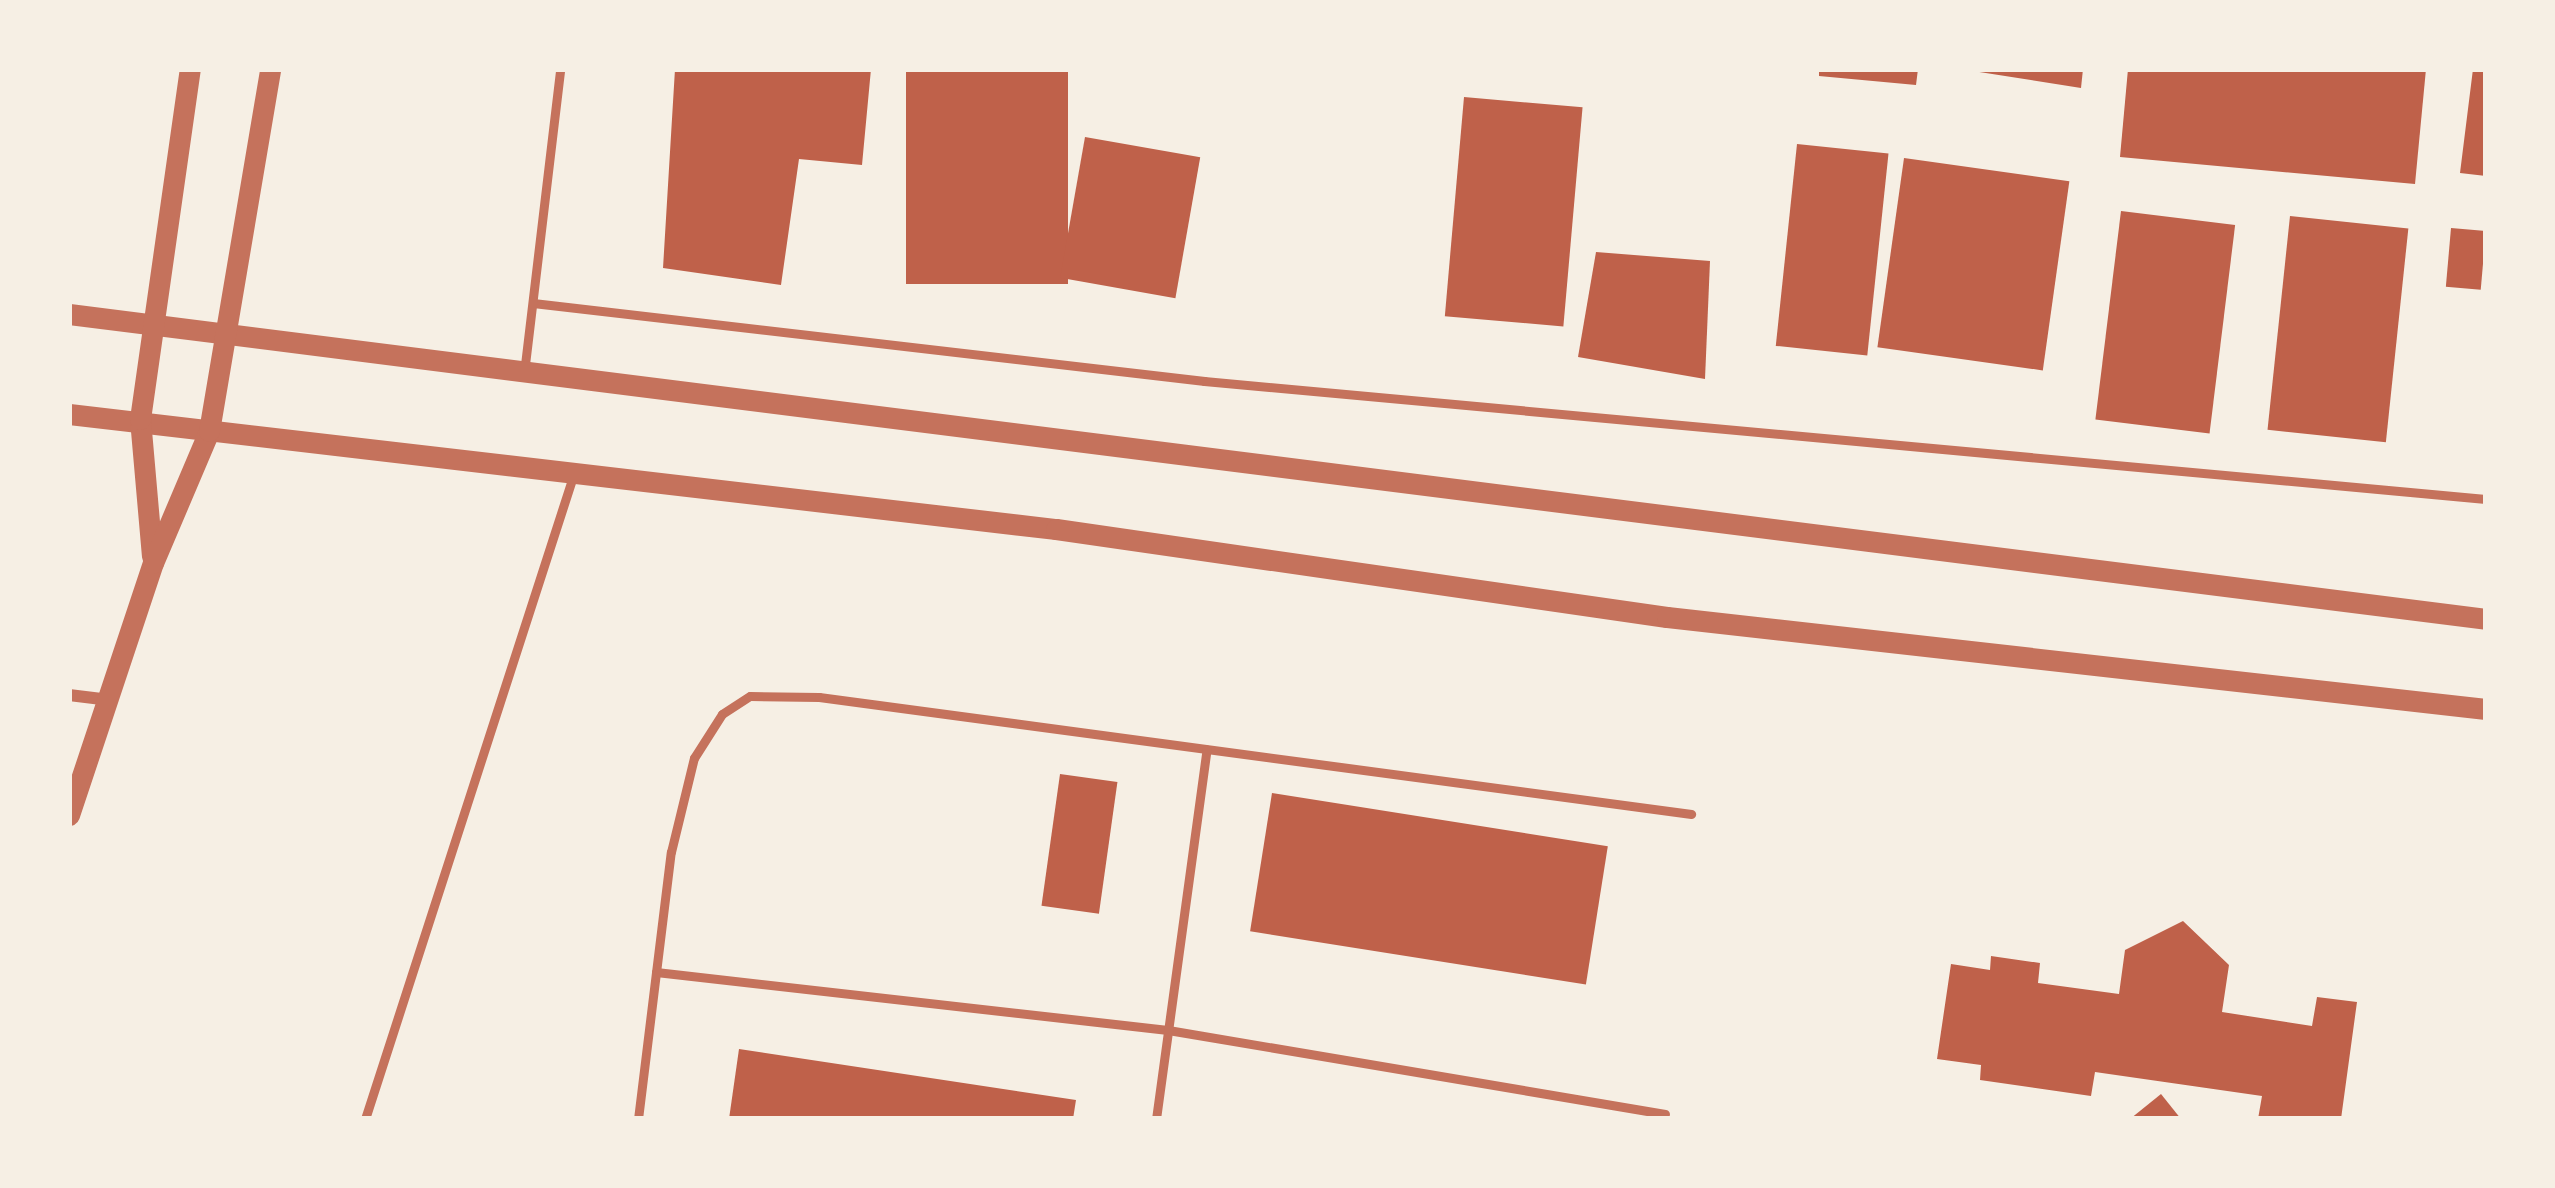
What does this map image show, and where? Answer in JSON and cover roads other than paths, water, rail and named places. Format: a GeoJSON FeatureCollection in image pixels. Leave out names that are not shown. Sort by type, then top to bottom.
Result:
{"type":"FeatureCollection","features":[{"type":"Feature","properties":{"kind":"street"},"geometry":{"type":"LineString","coordinates":[[153,562],[140,419],[190,69]]}},
{"type":"Feature","properties":{"kind":"street"},"geometry":{"type":"LineString","coordinates":[[69,815],[153,562],[209,431],[270,69]]}},
{"type":"Feature","properties":{"kind":"street"},"geometry":{"type":"LineString","coordinates":[[69,314],[524,376],[2486,619]]}},
{"type":"Feature","properties":{"kind":"street"},"geometry":{"type":"LineString","coordinates":[[69,414],[1103,536],[1666,617],[2486,709]]}},
{"type":"Feature","properties":{"kind":"street"},"geometry":{"type":"LineString","coordinates":[[69,695],[108,700]]}},
{"type":"Feature","properties":{"kind":"lane"},"geometry":{"type":"LineString","coordinates":[[524,376],[560,69]]}},
{"type":"Feature","properties":{"kind":"lane"},"geometry":{"type":"LineString","coordinates":[[533,303],[1185,379],[2486,499]]}},
{"type":"Feature","properties":{"kind":"lane"},"geometry":{"type":"LineString","coordinates":[[365,1119],[575,471]]}},
{"type":"Feature","properties":{"kind":"lane"},"geometry":{"type":"LineString","coordinates":[[638,1119],[671,852],[694,758],[722,714],[750,695],[819,697],[1691,814]]}},
{"type":"Feature","properties":{"kind":"lane"},"geometry":{"type":"LineString","coordinates":[[1156,1119],[1207,748]]}},
{"type":"Feature","properties":{"kind":"lane"},"geometry":{"type":"LineString","coordinates":[[656,972],[1168,1030],[1665,1114]]}}]}
